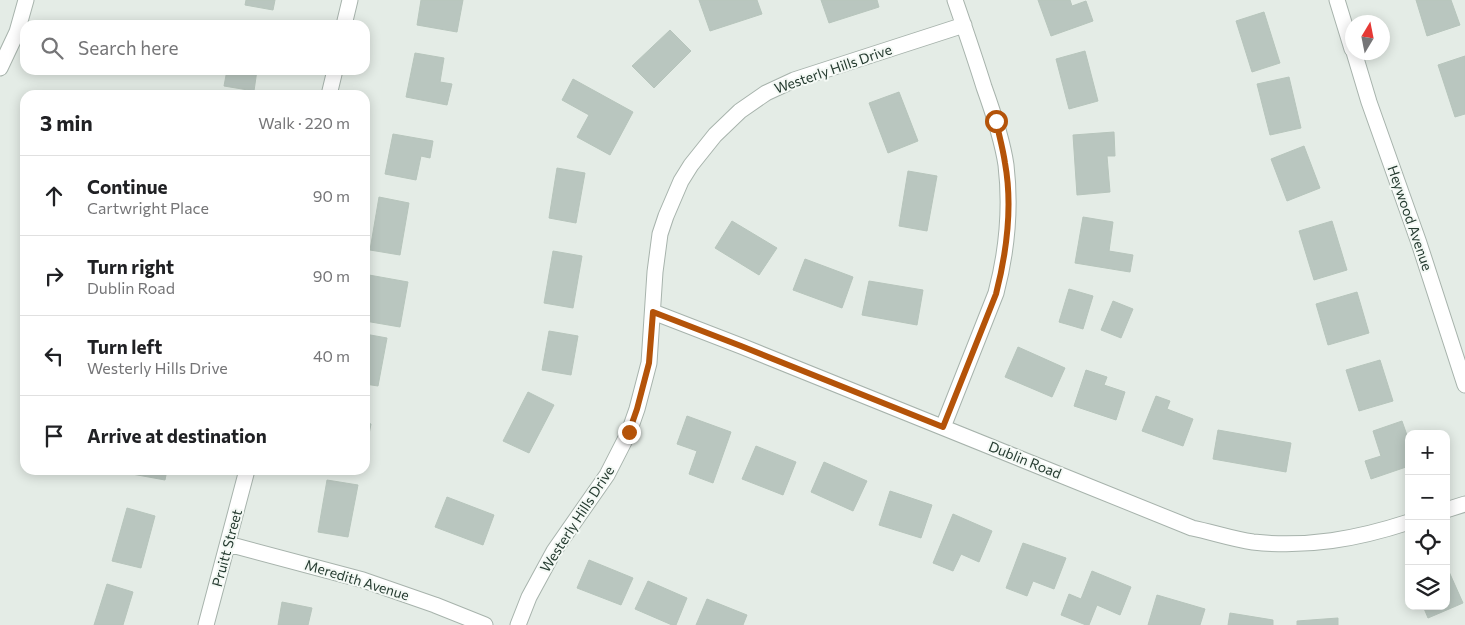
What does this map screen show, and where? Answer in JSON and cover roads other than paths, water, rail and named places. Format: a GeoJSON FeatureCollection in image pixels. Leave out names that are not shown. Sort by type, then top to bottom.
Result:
{"type":"FeatureCollection","features":[{"type":"Feature","properties":{"kind":"street"},"geometry":{"type":"LineString","coordinates":[[20,20],[26,0]]}},
{"type":"Feature","properties":{"kind":"street"},"geometry":{"type":"LineString","coordinates":[[345,20],[350,0]]}},
{"type":"Feature","properties":{"kind":"street"},"geometry":{"type":"LineString","coordinates":[[943,427],[996,294],[1008,229],[1009,207],[1006,164],[996,121],[955,0]]}},
{"type":"Feature","properties":{"kind":"street","name":"Heywood Avenue"},"geometry":{"type":"LineString","coordinates":[[1337,0],[1345,26]]}},
{"type":"Feature","properties":{"kind":"street"},"geometry":{"type":"LineString","coordinates":[[0,68],[20,21]]}},
{"type":"Feature","properties":{"kind":"street","name":"Westerly Hills Drive"},"geometry":{"type":"LineString","coordinates":[[518,625],[529,597],[554,551],[607,474],[629,432],[649,363],[655,272],[660,234],[681,181],[691,165],[714,135],[740,111],[766,93],[794,80],[964,25]]}},
{"type":"Feature","properties":{"kind":"street","name":"Heywood Avenue"},"geometry":{"type":"LineString","coordinates":[[1356,60],[1419,243],[1465,385]]}},
{"type":"Feature","properties":{"kind":"street"},"geometry":{"type":"LineString","coordinates":[[330,90],[334,75]]}},
{"type":"Feature","properties":{"kind":"street","name":"Dublin Road"},"geometry":{"type":"LineString","coordinates":[[653,312],[1192,528],[1252,542],[1296,544],[1341,540],[1405,523]]}},
{"type":"Feature","properties":{"kind":"street","name":"Pruitt Street"},"geometry":{"type":"LineString","coordinates":[[206,625],[246,475]]}},
{"type":"Feature","properties":{"kind":"street"},"geometry":{"type":"LineString","coordinates":[[1450,509],[1465,504]]}},
{"type":"Feature","properties":{"kind":"street","name":"Meredith Avenue"},"geometry":{"type":"LineString","coordinates":[[228,544],[363,580],[435,605],[484,625]]}}]}
